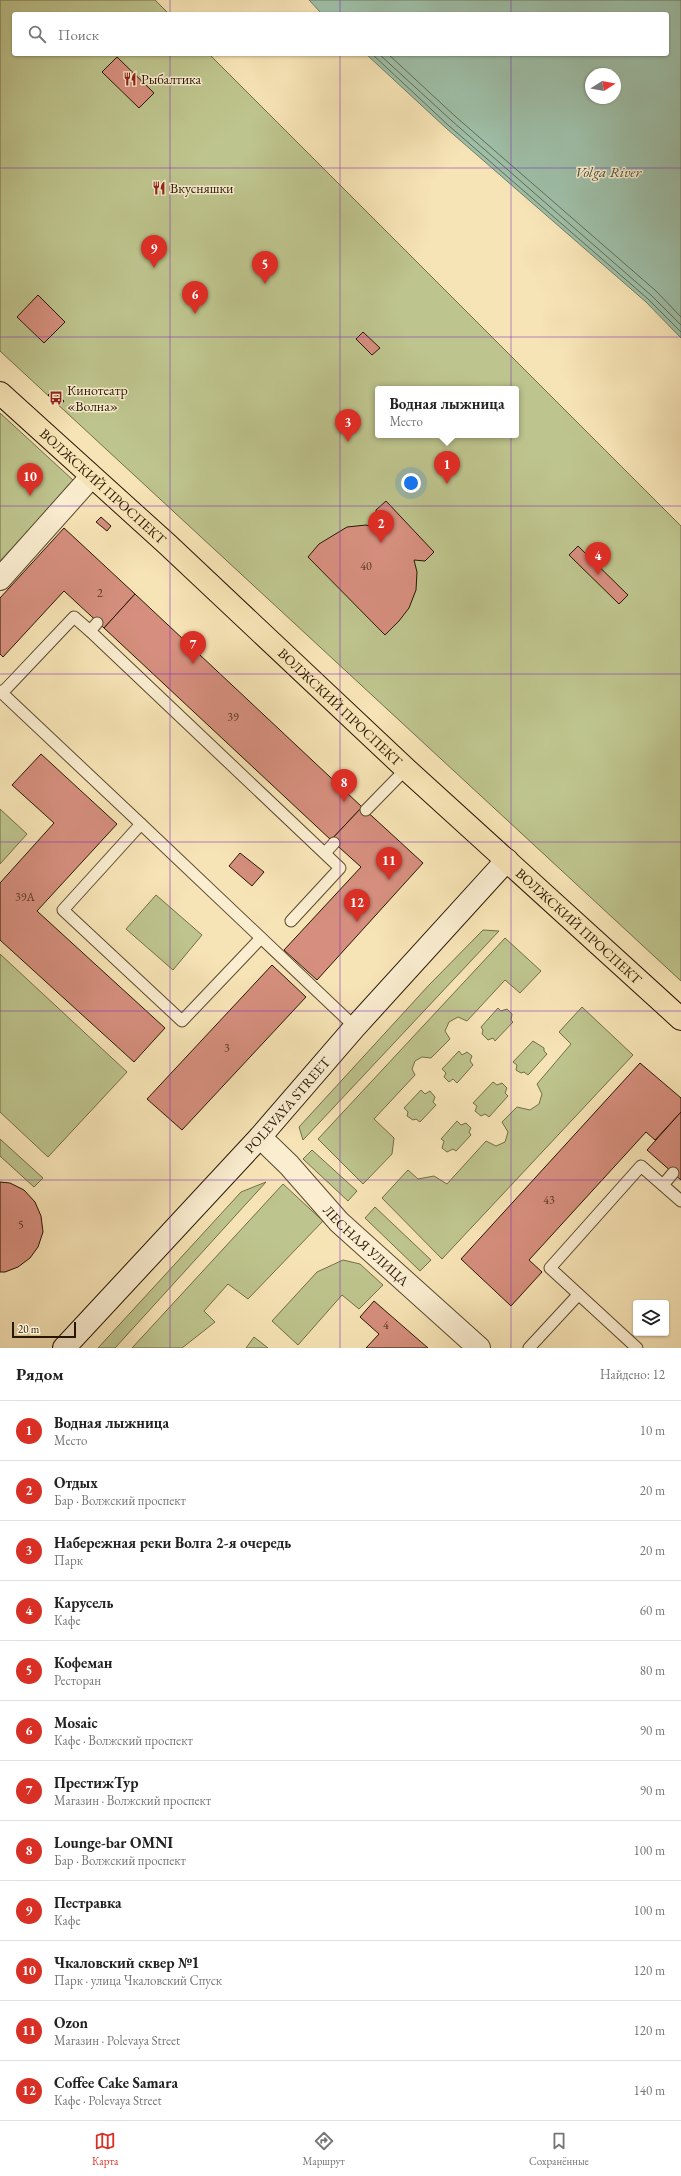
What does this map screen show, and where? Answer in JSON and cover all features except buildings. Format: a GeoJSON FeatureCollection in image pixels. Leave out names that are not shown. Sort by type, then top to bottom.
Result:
{"type":"FeatureCollection","features":[{"type":"Feature","properties":{"kind":"main road","name":"ВОЛЖСКИЙ ПРОСПЕКТ"},"geometry":{"type":"LineString","coordinates":[[0,393],[91,477],[167,544],[406,769],[681,1019]]}},
{"type":"Feature","properties":{"kind":"street"},"geometry":{"type":"LineString","coordinates":[[0,579],[91,477]]}},
{"type":"Feature","properties":{"kind":"street","name":"POLEVAYA STREET"},"geometry":{"type":"LineString","coordinates":[[64,1348],[260,1137],[355,1027],[507,860]]}},
{"type":"Feature","properties":{"kind":"street","name":"ЛЕСНАЯ УЛИЦА"},"geometry":{"type":"LineString","coordinates":[[260,1137],[289,1165],[339,1222],[479,1348]]}},
{"type":"Feature","properties":{"kind":"lane"},"geometry":{"type":"LineString","coordinates":[[291,920],[340,868],[94,627],[74,617],[1,692],[355,1027]]}},
{"type":"Feature","properties":{"kind":"lane"},"geometry":{"type":"LineString","coordinates":[[366,810],[406,769]]}},
{"type":"Feature","properties":{"kind":"lane"},"geometry":{"type":"LineString","coordinates":[[141,824],[63,910],[182,1021],[261,938]]}},
{"type":"Feature","properties":{"kind":"lane"},"geometry":{"type":"LineString","coordinates":[[325,853],[334,843]]}},
{"type":"Feature","properties":{"kind":"lane"},"geometry":{"type":"LineString","coordinates":[[637,1348],[550,1268],[641,1166],[681,1201]]}},
{"type":"Feature","properties":{"kind":"lane"},"geometry":{"type":"LineString","coordinates":[[663,1185],[673,1173]]}},
{"type":"Feature","properties":{"kind":"lane"},"geometry":{"type":"LineString","coordinates":[[529,1348],[578,1295]]}},
{"type":"Feature","properties":{"kind":"shaded area"},"geometry":{"type":"Polygon","coordinates":[[[0,0],[155,0],[167,12],[12,12],[12,56],[211,56],[681,526],[681,981],[0,351],[0,0]]]}},
{"type":"Feature","properties":{"kind":"shaded area"},"geometry":{"type":"Polygon","coordinates":[[[0,413],[74,481],[0,561],[0,413]]]}},
{"type":"Feature","properties":{"kind":"shaded area"},"geometry":{"type":"Polygon","coordinates":[[[0,809],[27,834],[0,864],[0,809]]]}},
{"type":"Feature","properties":{"kind":"shaded area"},"geometry":{"type":"Polygon","coordinates":[[[156,895],[202,935],[173,970],[126,929],[156,895]]]}},
{"type":"Feature","properties":{"kind":"shaded area"},"geometry":{"type":"Polygon","coordinates":[[[483,930],[499,931],[303,1140],[299,1127],[429,985],[483,930]]]}},
{"type":"Feature","properties":{"kind":"shaded area"},"geometry":{"type":"Polygon","coordinates":[[[505,938],[541,971],[520,993],[505,980],[467,1021],[458,1017],[449,1022],[445,1031],[450,1039],[431,1058],[422,1057],[415,1061],[412,1069],[415,1075],[374,1119],[394,1138],[392,1154],[363,1184],[318,1139],[505,938]]]}},
{"type":"Feature","properties":{"kind":"shaded area"},"geometry":{"type":"Polygon","coordinates":[[[0,954],[127,1072],[48,1157],[0,1112],[0,954]]]}},
{"type":"Feature","properties":{"kind":"shaded area"},"geometry":{"type":"Polygon","coordinates":[[[582,1007],[633,1055],[442,1259],[382,1198],[408,1170],[418,1179],[434,1176],[447,1184],[486,1141],[496,1146],[505,1142],[508,1132],[502,1122],[517,1107],[530,1110],[539,1104],[542,1094],[537,1084],[571,1044],[559,1032],[582,1007]]]}},
{"type":"Feature","properties":{"kind":"shaded area"},"geometry":{"type":"Polygon","coordinates":[[[498,1008],[501,1011],[507,1009],[512,1014],[511,1020],[513,1022],[495,1041],[493,1038],[488,1040],[482,1034],[483,1030],[481,1027],[498,1008]]]}},
{"type":"Feature","properties":{"kind":"shaded area"},"geometry":{"type":"Polygon","coordinates":[[[533,1041],[544,1048],[544,1051],[547,1054],[528,1075],[524,1072],[521,1073],[516,1070],[517,1065],[513,1062],[533,1041]]]}},
{"type":"Feature","properties":{"kind":"shaded area"},"geometry":{"type":"Polygon","coordinates":[[[459,1051],[462,1055],[467,1052],[472,1056],[470,1061],[473,1065],[457,1083],[453,1079],[449,1082],[444,1077],[446,1073],[442,1069],[459,1051]]]}},
{"type":"Feature","properties":{"kind":"shaded area"},"geometry":{"type":"Polygon","coordinates":[[[493,1082],[497,1085],[502,1083],[507,1088],[505,1093],[508,1096],[489,1117],[485,1114],[481,1116],[475,1111],[477,1106],[473,1103],[493,1082]]]}},
{"type":"Feature","properties":{"kind":"shaded area"},"geometry":{"type":"Polygon","coordinates":[[[421,1090],[425,1094],[430,1091],[435,1097],[433,1102],[436,1105],[420,1122],[407,1116],[408,1112],[404,1108],[421,1090]]]}},
{"type":"Feature","properties":{"kind":"shaded area"},"geometry":{"type":"Polygon","coordinates":[[[457,1121],[461,1125],[466,1123],[471,1128],[469,1132],[471,1135],[456,1151],[453,1149],[447,1152],[442,1148],[444,1141],[441,1139],[457,1121]]]}},
{"type":"Feature","properties":{"kind":"shaded area"},"geometry":{"type":"Polygon","coordinates":[[[0,1139],[43,1178],[34,1187],[0,1156],[0,1139]]]}},
{"type":"Feature","properties":{"kind":"shaded area"},"geometry":{"type":"Polygon","coordinates":[[[312,1150],[357,1191],[348,1201],[303,1159],[312,1150]]]}},
{"type":"Feature","properties":{"kind":"shaded area"},"geometry":{"type":"Polygon","coordinates":[[[266,1182],[115,1348],[98,1348],[241,1192],[266,1182]]]}},
{"type":"Feature","properties":{"kind":"shaded area"},"geometry":{"type":"Polygon","coordinates":[[[283,1184],[323,1221],[248,1299],[228,1284],[204,1311],[215,1322],[182,1348],[132,1348],[283,1184]]]}},
{"type":"Feature","properties":{"kind":"shaded area"},"geometry":{"type":"Polygon","coordinates":[[[375,1207],[431,1260],[420,1271],[365,1218],[375,1207]]]}},
{"type":"Feature","properties":{"kind":"shaded area"},"geometry":{"type":"Polygon","coordinates":[[[343,1260],[360,1264],[383,1285],[359,1309],[342,1295],[298,1345],[272,1321],[317,1272],[343,1260]]]}},
{"type":"Feature","properties":{"kind":"shaded area"},"geometry":{"type":"Polygon","coordinates":[[[254,1337],[268,1348],[246,1348],[254,1337]]]}},
{"type":"Feature","properties":{"kind":"water","name":"Volga River"},"geometry":{"type":"Polygon","coordinates":[[[309,0],[681,0],[681,338],[646,302],[446,128],[368,56],[669,56],[669,12],[320,12],[309,0]]]}},
{"type":"Feature","properties":{"kind":"place","name":"Рыбалтика"},"geometry":{"type":"Point","coordinates":[130,79]}},
{"type":"Feature","properties":{"kind":"place","name":"Вкусняшки"},"geometry":{"type":"Point","coordinates":[159,188]}},
{"type":"Feature","properties":{"kind":"place","name":"Пестравка"},"geometry":{"type":"Point","coordinates":[154,268]}},
{"type":"Feature","properties":{"kind":"place","name":"Кофеман"},"geometry":{"type":"Point","coordinates":[265,284]}},
{"type":"Feature","properties":{"kind":"place","name":"Mosaic"},"geometry":{"type":"Point","coordinates":[195,314]}},
{"type":"Feature","properties":{"kind":"place","name":"Кинотеатр «Волна»"},"geometry":{"type":"Point","coordinates":[56,398]}},
{"type":"Feature","properties":{"kind":"place","name":"Набережная реки Волга 2-я очередь"},"geometry":{"type":"Point","coordinates":[348,442]}},
{"type":"Feature","properties":{"kind":"place","name":"Водная лыжница"},"geometry":{"type":"Point","coordinates":[447,484]}},
{"type":"Feature","properties":{"kind":"place","name":"Чкаловский сквер №1"},"geometry":{"type":"Point","coordinates":[30,496]}},
{"type":"Feature","properties":{"kind":"place","name":"Отдых"},"geometry":{"type":"Point","coordinates":[381,543]}},
{"type":"Feature","properties":{"kind":"place","name":"Карусель"},"geometry":{"type":"Point","coordinates":[598,575]}},
{"type":"Feature","properties":{"kind":"place","name":"ПрестижТур"},"geometry":{"type":"Point","coordinates":[193,664]}},
{"type":"Feature","properties":{"kind":"place","name":"Lounge-bar OMNI"},"geometry":{"type":"Point","coordinates":[344,802]}},
{"type":"Feature","properties":{"kind":"place","name":"Ozon"},"geometry":{"type":"Point","coordinates":[389,880]}},
{"type":"Feature","properties":{"kind":"place","name":"Coffee Cake Samara"},"geometry":{"type":"Point","coordinates":[357,922]}}]}
